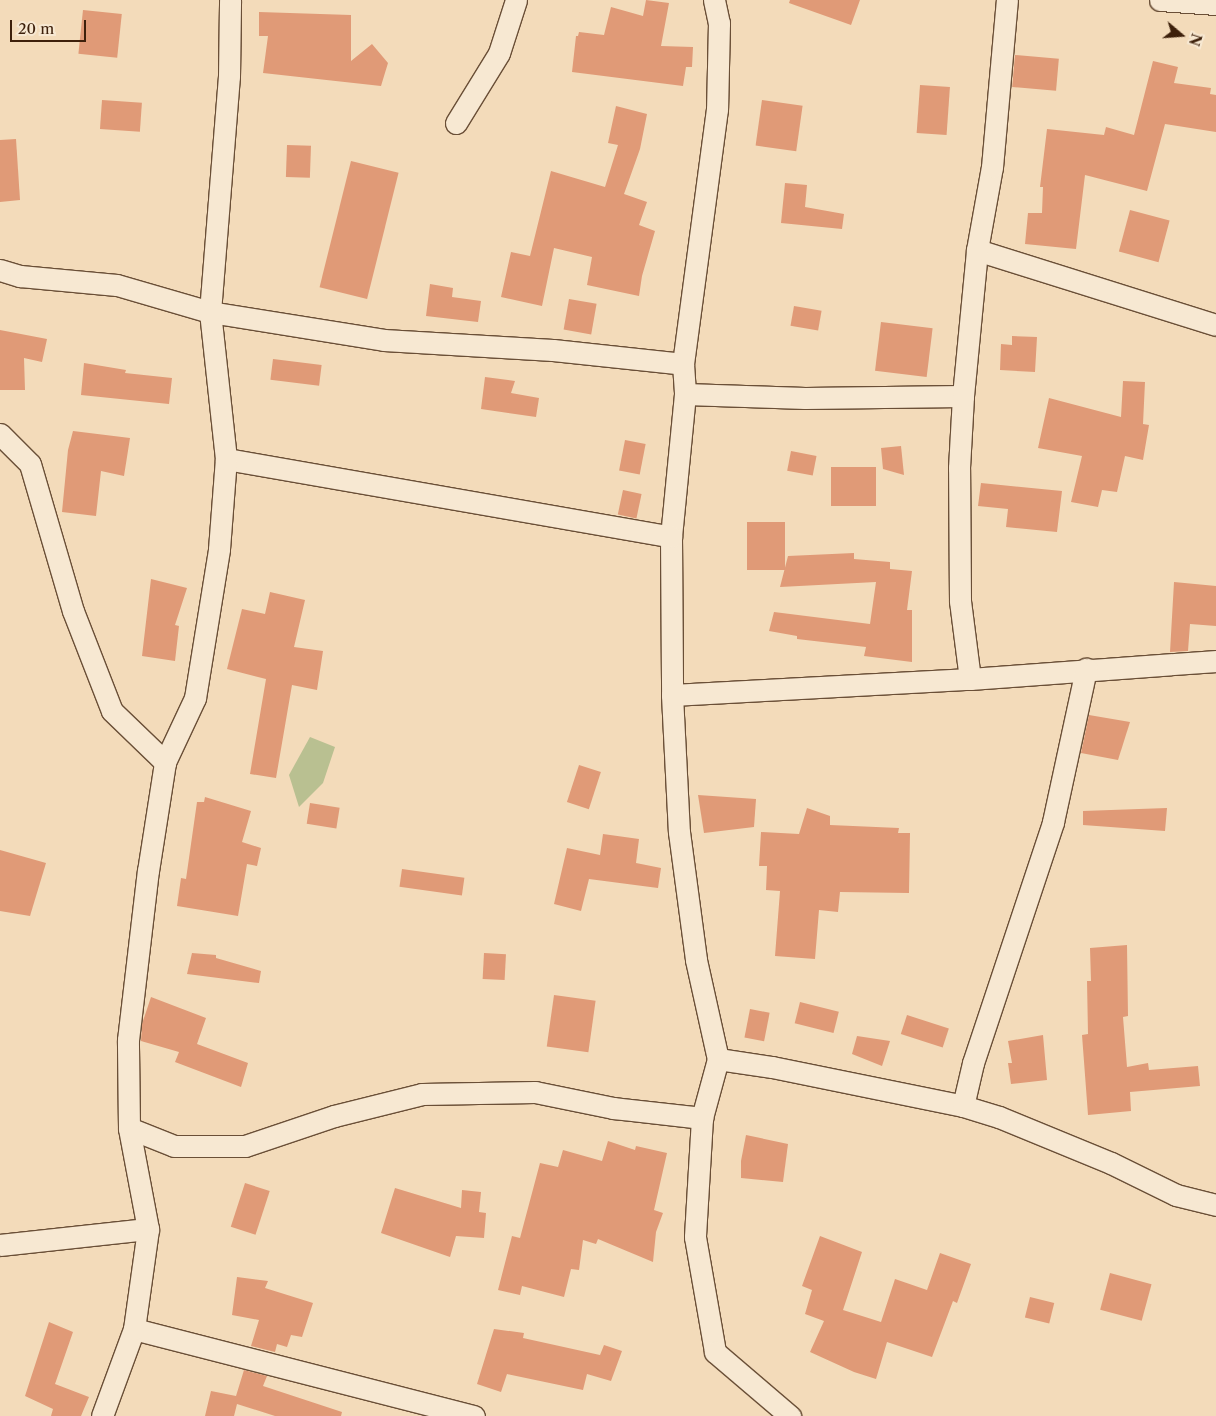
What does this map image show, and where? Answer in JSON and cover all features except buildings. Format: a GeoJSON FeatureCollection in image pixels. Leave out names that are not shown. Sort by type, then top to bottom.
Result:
{"type":"FeatureCollection","features":[{"type":"Feature","properties":{"kind":"street"},"geometry":{"type":"LineString","coordinates":[[102,1416],[134,1329],[148,1229],[129,1128],[128,1040],[148,871],[164,762],[196,698],[219,549],[226,459],[210,312],[229,76],[230,0]]}},
{"type":"Feature","properties":{"kind":"street"},"geometry":{"type":"LineString","coordinates":[[456,123],[499,53],[516,0]]}},
{"type":"Feature","properties":{"kind":"street"},"geometry":{"type":"LineString","coordinates":[[714,0],[718,23],[716,109],[683,364],[685,394],[671,537],[672,695],[679,832],[696,960],[718,1059],[702,1118],[695,1237],[715,1352],[790,1416]]}},
{"type":"Feature","properties":{"kind":"street"},"geometry":{"type":"LineString","coordinates":[[970,679],[960,601],[959,468],[963,396],[977,250],[992,167],[1007,0]]}},
{"type":"Feature","properties":{"kind":"street"},"geometry":{"type":"LineString","coordinates":[[1160,0],[1216,4]]}},
{"type":"Feature","properties":{"kind":"street"},"geometry":{"type":"LineString","coordinates":[[977,250],[1216,325]]}},
{"type":"Feature","properties":{"kind":"street"},"geometry":{"type":"LineString","coordinates":[[0,270],[20,276],[117,285],[210,312],[384,340],[553,350],[683,364]]}},
{"type":"Feature","properties":{"kind":"street"},"geometry":{"type":"LineString","coordinates":[[685,394],[805,398],[963,396]]}},
{"type":"Feature","properties":{"kind":"street"},"geometry":{"type":"LineString","coordinates":[[0,434],[30,464],[73,611],[112,711],[164,762]]}},
{"type":"Feature","properties":{"kind":"street"},"geometry":{"type":"LineString","coordinates":[[226,459],[671,537]]}},
{"type":"Feature","properties":{"kind":"street"},"geometry":{"type":"LineString","coordinates":[[672,695],[970,679],[1086,669],[1216,661]]}},
{"type":"Feature","properties":{"kind":"street"},"geometry":{"type":"LineString","coordinates":[[963,1106],[972,1063],[1053,822],[1086,669]]}},
{"type":"Feature","properties":{"kind":"street"},"geometry":{"type":"LineString","coordinates":[[718,1059],[772,1066],[963,1106],[999,1117],[1076,1149],[1176,1195],[1216,1205]]}},
{"type":"Feature","properties":{"kind":"street"},"geometry":{"type":"LineString","coordinates":[[129,1128],[174,1146],[245,1146],[334,1116],[422,1094],[516,1092],[535,1092],[613,1108],[702,1118]]}},
{"type":"Feature","properties":{"kind":"street"},"geometry":{"type":"LineString","coordinates":[[0,1245],[148,1229]]}},
{"type":"Feature","properties":{"kind":"street"},"geometry":{"type":"LineString","coordinates":[[134,1329],[474,1416]]}},
{"type":"Feature","properties":{"kind":"green space"},"geometry":{"type":"Polygon","coordinates":[[[310,737],[335,747],[323,783],[299,807],[289,775],[310,737]]]}}]}
